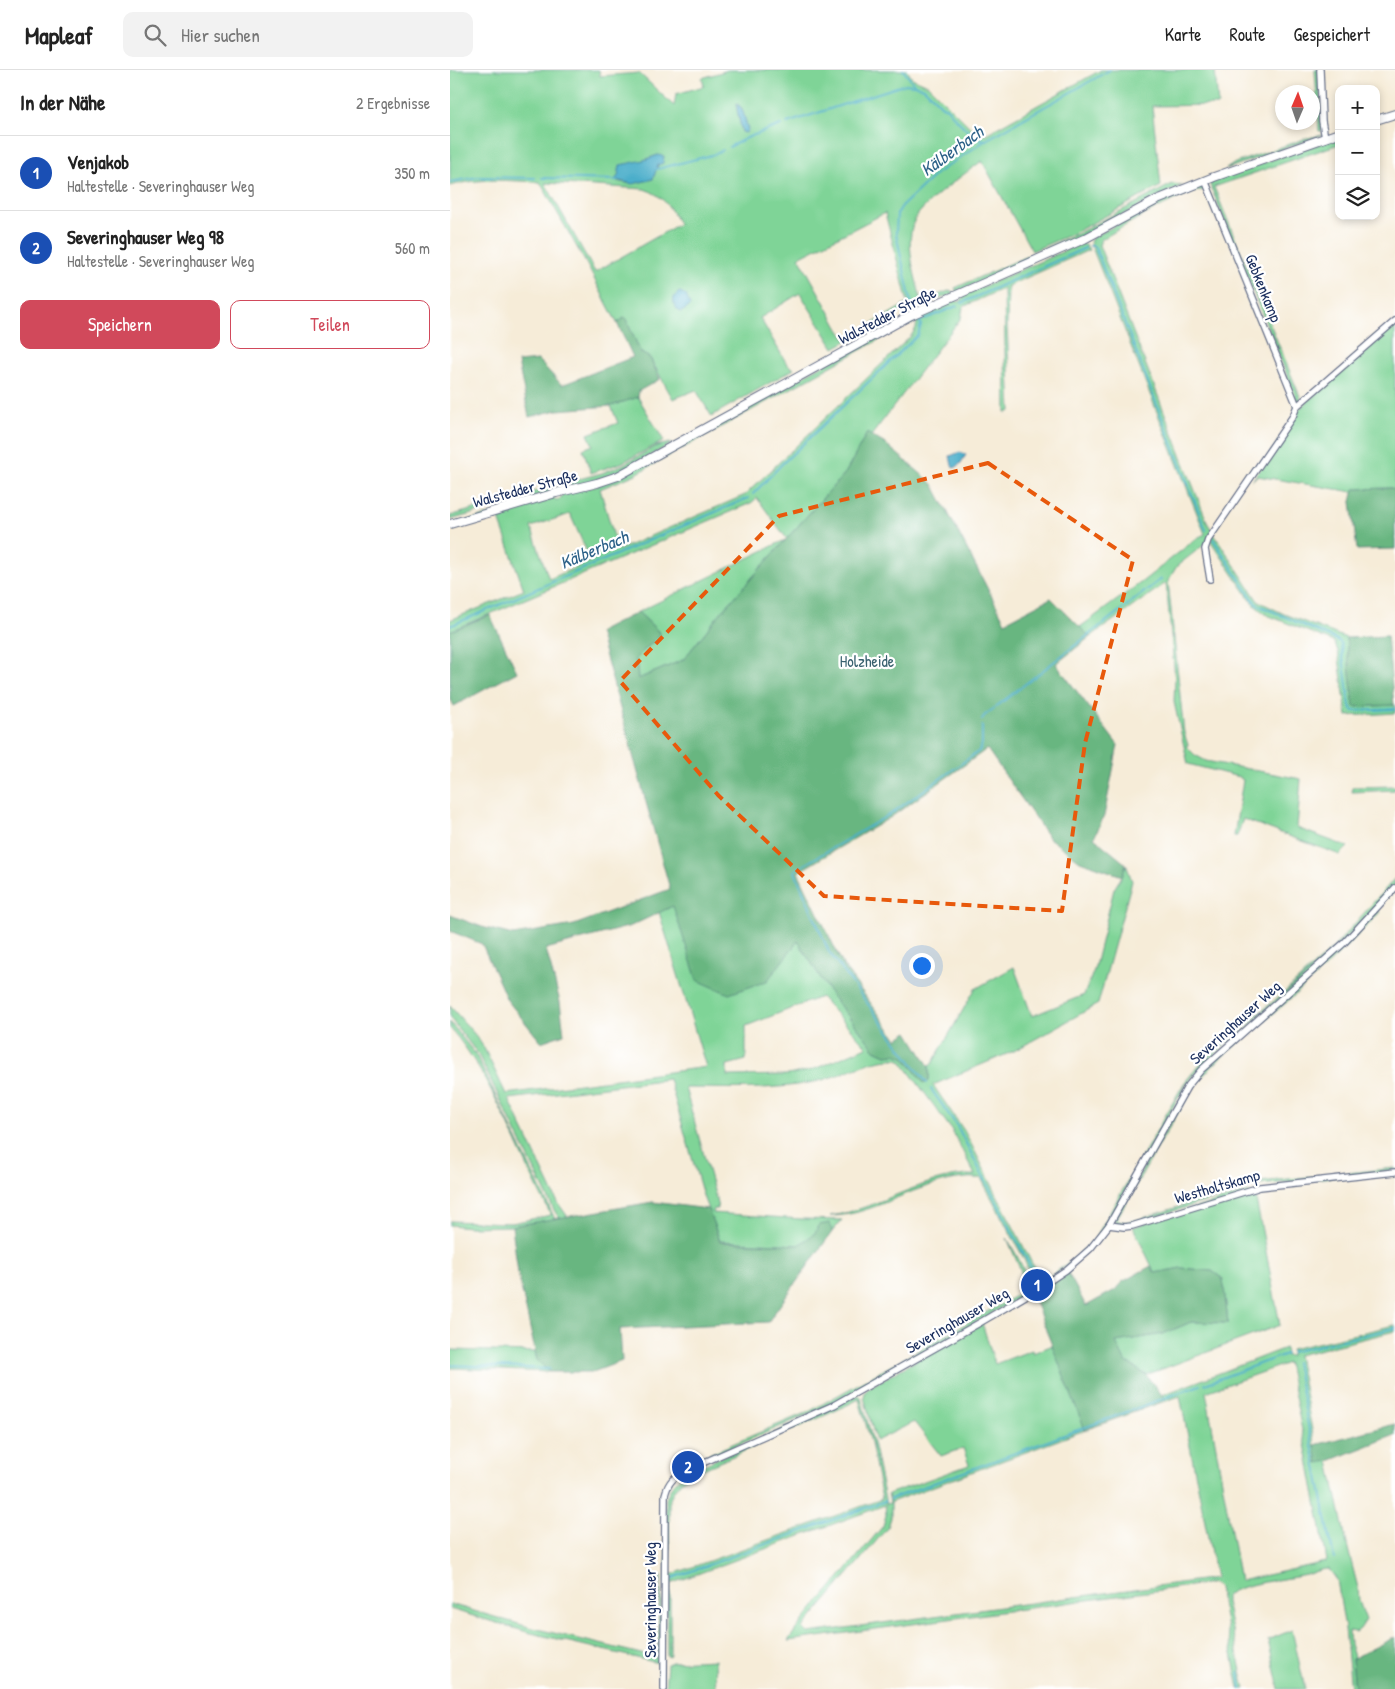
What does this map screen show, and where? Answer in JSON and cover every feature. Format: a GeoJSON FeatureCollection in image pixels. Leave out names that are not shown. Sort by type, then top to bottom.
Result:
{"type":"FeatureCollection","features":[{"type":"Feature","properties":{"kind":"main road"},"geometry":{"type":"LineString","coordinates":[[1380,119],[1395,114]]}},
{"type":"Feature","properties":{"kind":"main road","name":"Walstedder Straße"},"geometry":{"type":"LineString","coordinates":[[450,524],[618,476],[911,315],[1084,239],[1157,200],[1205,180],[1335,134]]}},
{"type":"Feature","properties":{"kind":"street"},"geometry":{"type":"LineString","coordinates":[[1320,70],[1322,121],[1325,138]]}},
{"type":"Feature","properties":{"kind":"street","name":"Gebkenkamp"},"geometry":{"type":"LineString","coordinates":[[1205,180],[1298,406]]}},
{"type":"Feature","properties":{"kind":"street"},"geometry":{"type":"LineString","coordinates":[[1210,579],[1205,550],[1208,540],[1298,406],[1395,321]]}},
{"type":"Feature","properties":{"kind":"street","name":"Severinghauser Weg"},"geometry":{"type":"LineString","coordinates":[[664,1689],[665,1495],[667,1486],[672,1479],[834,1405],[988,1318],[1066,1270],[1090,1249],[1109,1225],[1187,1088],[1201,1070],[1344,943],[1395,888]]}},
{"type":"Feature","properties":{"kind":"street","name":"Westholtskamp"},"geometry":{"type":"LineString","coordinates":[[1109,1225],[1132,1226],[1260,1187],[1395,1172]]}},
{"type":"Feature","properties":{"kind":"highlighted area"},"geometry":{"type":"Polygon","coordinates":[[[988,463],[1133,560],[1085,743],[1062,911],[824,896],[718,795],[620,681],[779,516],[988,463]]]}},
{"type":"Feature","properties":{"kind":"green space"},"geometry":{"type":"Polygon","coordinates":[[[450,70],[599,70],[600,76],[639,73],[674,106],[676,94],[704,86],[702,78],[728,70],[907,70],[912,78],[928,85],[978,135],[986,134],[1101,70],[1215,70],[1218,105],[1152,106],[1161,186],[1074,233],[1032,251],[982,161],[935,197],[915,219],[910,238],[910,248],[921,299],[834,348],[800,293],[760,318],[787,364],[794,369],[712,417],[696,390],[673,399],[650,358],[641,353],[625,318],[617,323],[540,182],[472,181],[450,186],[450,70]],[[737,104],[742,132],[748,129],[741,107],[737,104]],[[658,155],[644,160],[615,180],[629,183],[653,179],[658,155]],[[545,183],[595,272],[679,224],[676,218],[661,198],[644,189],[545,183]],[[885,213],[799,257],[846,339],[908,303],[885,213]]]}},
{"type":"Feature","properties":{"kind":"green space"},"geometry":{"type":"Polygon","coordinates":[[[1315,70],[1319,70],[1320,85],[1316,85],[1315,70]]]}},
{"type":"Feature","properties":{"kind":"green space"},"geometry":{"type":"Polygon","coordinates":[[[1320,90],[1322,131],[1320,130],[1320,90]]]}},
{"type":"Feature","properties":{"kind":"green space"},"geometry":{"type":"Polygon","coordinates":[[[1322,135],[1226,169],[1235,163],[1307,138],[1322,135]]]}},
{"type":"Feature","properties":{"kind":"green space"},"geometry":{"type":"Polygon","coordinates":[[[1335,138],[1335,145],[1214,187],[1301,399],[1299,401],[1210,185],[1213,180],[1335,138]]]}},
{"type":"Feature","properties":{"kind":"green space"},"geometry":{"type":"Polygon","coordinates":[[[1172,184],[1183,185],[1080,237],[957,292],[955,288],[1075,235],[1172,184]]]}},
{"type":"Feature","properties":{"kind":"green space"},"geometry":{"type":"Polygon","coordinates":[[[1204,184],[1208,190],[1187,195],[1155,209],[1101,240],[1099,245],[1208,524],[1212,530],[1205,544],[1177,566],[1168,581],[1184,733],[1188,745],[1186,746],[1195,755],[1206,761],[1301,779],[1297,828],[1348,847],[1340,855],[1243,819],[1237,836],[1234,836],[1243,780],[1239,777],[1188,764],[1174,702],[1175,677],[1166,583],[1090,637],[1080,627],[1143,581],[1197,538],[1205,534],[1090,242],[1092,238],[1159,202],[1204,184]]]}},
{"type":"Feature","properties":{"kind":"green space"},"geometry":{"type":"Polygon","coordinates":[[[1082,243],[1086,245],[1089,250],[1008,286],[1007,325],[1011,411],[1006,413],[1004,288],[963,307],[961,318],[871,436],[867,434],[846,472],[787,539],[757,498],[751,503],[450,631],[450,620],[524,590],[498,516],[450,530],[450,526],[551,497],[556,500],[560,499],[563,494],[597,486],[908,320],[953,300],[961,301],[964,295],[1082,243]],[[917,322],[902,327],[636,474],[600,489],[618,550],[745,495],[911,336],[917,322]],[[570,514],[531,527],[549,579],[591,561],[570,514]]]}},
{"type":"Feature","properties":{"kind":"green space"},"geometry":{"type":"Polygon","coordinates":[[[951,290],[953,294],[922,305],[931,298],[951,290]]]}},
{"type":"Feature","properties":{"kind":"green space"},"geometry":{"type":"Polygon","coordinates":[[[625,317],[641,353],[650,358],[660,379],[639,391],[638,397],[611,406],[557,410],[529,417],[518,362],[538,360],[562,385],[633,357],[617,323],[625,317]]]}},
{"type":"Feature","properties":{"kind":"green space"},"geometry":{"type":"Polygon","coordinates":[[[1395,323],[1395,491],[1392,488],[1355,489],[1353,492],[1257,476],[1252,481],[1300,408],[1395,323]]]}},
{"type":"Feature","properties":{"kind":"green space"},"geometry":{"type":"Polygon","coordinates":[[[638,397],[664,441],[621,463],[591,473],[583,449],[593,445],[588,434],[618,423],[611,406],[638,397]]]}},
{"type":"Feature","properties":{"kind":"green space","name":"Holzheide"},"geometry":{"type":"Polygon","coordinates":[[[867,433],[887,445],[933,484],[1005,622],[1051,598],[1090,637],[1056,664],[1118,745],[1104,816],[1094,838],[1126,864],[1122,876],[1080,861],[1049,838],[987,749],[891,817],[798,872],[844,967],[897,1039],[908,1032],[929,1066],[929,1081],[926,1083],[923,1082],[904,1057],[895,1054],[886,1055],[875,1050],[830,993],[798,941],[767,981],[729,994],[697,980],[673,906],[631,926],[546,949],[560,1002],[564,1034],[541,1042],[507,1000],[482,944],[450,931],[450,915],[482,927],[513,935],[574,925],[670,889],[599,632],[638,612],[661,634],[636,658],[638,679],[683,660],[718,616],[846,472],[867,433]]]}},
{"type":"Feature","properties":{"kind":"green space"},"geometry":{"type":"Polygon","coordinates":[[[670,443],[624,470],[598,479],[561,488],[568,482],[602,473],[622,465],[657,446],[670,443]]]}},
{"type":"Feature","properties":{"kind":"green space"},"geometry":{"type":"Polygon","coordinates":[[[547,488],[550,489],[550,492],[450,520],[450,516],[547,488]]]}},
{"type":"Feature","properties":{"kind":"green space"},"geometry":{"type":"Polygon","coordinates":[[[1392,488],[1395,491],[1395,549],[1357,550],[1351,502],[1354,489],[1392,488]]]}},
{"type":"Feature","properties":{"kind":"green space"},"geometry":{"type":"Polygon","coordinates":[[[1214,534],[1258,601],[1284,614],[1346,638],[1354,707],[1395,705],[1395,713],[1347,716],[1338,651],[1334,642],[1267,615],[1254,605],[1210,540],[1214,534]]]}},
{"type":"Feature","properties":{"kind":"green space"},"geometry":{"type":"Polygon","coordinates":[[[786,539],[718,616],[683,660],[638,679],[636,658],[661,634],[638,612],[786,539]]]}},
{"type":"Feature","properties":{"kind":"green space"},"geometry":{"type":"Polygon","coordinates":[[[490,615],[517,672],[454,706],[450,698],[450,631],[490,615]]]}},
{"type":"Feature","properties":{"kind":"green space"},"geometry":{"type":"Polygon","coordinates":[[[1387,636],[1394,705],[1354,707],[1346,638],[1387,636]]]}},
{"type":"Feature","properties":{"kind":"green space"},"geometry":{"type":"Polygon","coordinates":[[[1395,786],[1395,790],[1352,792],[1353,787],[1395,786]]]}},
{"type":"Feature","properties":{"kind":"green space"},"geometry":{"type":"Polygon","coordinates":[[[1126,864],[1132,881],[1098,1004],[1014,1051],[933,1085],[965,1132],[1038,1275],[1043,1281],[1075,1258],[1094,1240],[1184,1083],[1200,1064],[1286,991],[1334,947],[1395,878],[1395,885],[1370,913],[1329,953],[1287,992],[1222,1047],[1186,1084],[1105,1227],[1098,1236],[1082,1253],[1036,1287],[1024,1259],[981,1178],[968,1178],[940,1183],[854,1213],[830,1216],[866,1206],[938,1180],[956,1176],[975,1175],[951,1129],[898,1059],[877,1061],[824,1079],[798,1085],[750,1088],[685,1088],[716,1198],[718,1209],[714,1209],[713,1213],[842,1220],[832,1232],[830,1223],[799,1245],[720,1241],[704,1199],[669,1079],[509,1099],[558,1203],[568,1217],[559,1218],[478,1054],[450,1018],[450,1006],[484,1048],[506,1094],[706,1067],[659,912],[674,905],[798,941],[830,993],[875,1050],[886,1055],[895,1054],[904,1057],[923,1082],[929,1081],[929,1066],[932,1064],[975,989],[1014,967],[1032,1016],[1084,995],[1094,970],[1114,889],[1122,876],[1126,864]],[[821,997],[746,1026],[746,1060],[727,1065],[727,1076],[788,1075],[812,1070],[867,1047],[821,997]]]}},
{"type":"Feature","properties":{"kind":"green space"},"geometry":{"type":"Polygon","coordinates":[[[1378,910],[1380,912],[1332,961],[1222,1057],[1201,1078],[1191,1090],[1117,1218],[1118,1221],[1122,1222],[1133,1221],[1259,1182],[1395,1168],[1395,1170],[1261,1185],[1127,1225],[1117,1225],[1114,1218],[1189,1089],[1201,1072],[1378,910]]]}},
{"type":"Feature","properties":{"kind":"green space"},"geometry":{"type":"Polygon","coordinates":[[[450,1022],[476,1055],[555,1219],[512,1226],[469,1227],[450,1225],[450,1221],[512,1223],[551,1215],[481,1071],[450,1028],[450,1022]]]}},
{"type":"Feature","properties":{"kind":"green space"},"geometry":{"type":"Polygon","coordinates":[[[1248,1192],[1256,1199],[1280,1325],[1146,1375],[1125,1361],[1115,1342],[1163,1334],[1191,1322],[1228,1323],[1223,1279],[1212,1271],[1181,1268],[1155,1273],[1133,1227],[1248,1192]]]}},
{"type":"Feature","properties":{"kind":"green space"},"geometry":{"type":"Polygon","coordinates":[[[653,1202],[708,1209],[720,1242],[799,1245],[815,1233],[819,1225],[830,1223],[832,1232],[768,1322],[620,1329],[622,1361],[593,1372],[549,1372],[537,1360],[518,1273],[512,1226],[653,1202]]]}},
{"type":"Feature","properties":{"kind":"green space"},"geometry":{"type":"Polygon","coordinates":[[[1007,1238],[1018,1257],[1028,1281],[1027,1293],[832,1404],[703,1460],[702,1457],[810,1411],[1026,1290],[1020,1269],[1007,1238]]]}},
{"type":"Feature","properties":{"kind":"green space"},"geometry":{"type":"Polygon","coordinates":[[[1151,1266],[1155,1273],[1181,1268],[1212,1271],[1223,1279],[1228,1323],[1191,1322],[1163,1334],[1116,1342],[1125,1361],[1146,1375],[1165,1401],[1085,1430],[1032,1294],[1067,1271],[1086,1306],[1115,1290],[1122,1282],[1151,1266]]]}},
{"type":"Feature","properties":{"kind":"green space"},"geometry":{"type":"Polygon","coordinates":[[[982,1323],[995,1364],[1032,1350],[1033,1353],[1053,1345],[1085,1430],[891,1502],[891,1518],[888,1527],[803,1628],[808,1633],[1216,1578],[1180,1396],[1165,1401],[1162,1395],[1285,1348],[1286,1356],[1291,1356],[1291,1349],[1395,1325],[1395,1331],[1298,1355],[1318,1462],[1329,1461],[1358,1588],[1359,1601],[1366,1620],[1356,1632],[1349,1631],[1354,1657],[1352,1659],[1355,1689],[1351,1689],[1345,1629],[1337,1580],[1329,1569],[1254,1584],[1226,1595],[1245,1689],[1239,1689],[1219,1588],[1212,1583],[788,1641],[883,1526],[886,1515],[885,1505],[670,1584],[670,1655],[669,1657],[667,1656],[666,1499],[671,1487],[682,1476],[858,1395],[861,1398],[873,1442],[886,1504],[890,1503],[888,1494],[969,1465],[963,1448],[941,1456],[914,1422],[876,1441],[864,1397],[868,1388],[982,1323]],[[1288,1363],[1206,1392],[1240,1581],[1327,1561],[1288,1363]],[[859,1399],[690,1475],[679,1484],[672,1494],[669,1504],[670,1575],[882,1499],[871,1443],[859,1399]]]}},
{"type":"Feature","properties":{"kind":"green space"},"geometry":{"type":"Polygon","coordinates":[[[450,1350],[535,1352],[537,1360],[549,1372],[450,1368],[450,1350]]]}},
{"type":"Feature","properties":{"kind":"green space"},"geometry":{"type":"Polygon","coordinates":[[[1395,1424],[1395,1435],[1329,1461],[1318,1463],[1315,1445],[1395,1424]]]}},
{"type":"Feature","properties":{"kind":"green space"},"geometry":{"type":"Polygon","coordinates":[[[660,1575],[661,1689],[659,1689],[658,1663],[527,1632],[450,1609],[450,1604],[529,1627],[658,1658],[660,1575]]]}},
{"type":"Feature","properties":{"kind":"green space"},"geometry":{"type":"Polygon","coordinates":[[[1292,1630],[1305,1689],[1279,1689],[1268,1640],[1292,1630]]]}},
{"type":"Feature","properties":{"kind":"green space"},"geometry":{"type":"Polygon","coordinates":[[[1395,1637],[1395,1689],[1355,1689],[1352,1659],[1395,1637]]]}},
{"type":"Feature","properties":{"kind":"green space"},"geometry":{"type":"Polygon","coordinates":[[[715,1660],[716,1689],[665,1689],[667,1664],[672,1662],[715,1660]]]}},
{"type":"Feature","properties":{"kind":"water"},"geometry":{"type":"Polygon","coordinates":[[[737,104],[744,115],[748,129],[746,133],[742,132],[737,104]]]}},
{"type":"Feature","properties":{"kind":"water"},"geometry":{"type":"Polygon","coordinates":[[[658,155],[664,156],[663,163],[658,165],[653,179],[633,184],[615,180],[618,176],[620,165],[658,155]]]}},
{"type":"Feature","properties":{"kind":"water"},"geometry":{"type":"Polygon","coordinates":[[[680,292],[686,295],[690,305],[681,312],[676,308],[674,302],[675,296],[680,292]]]}},
{"type":"Feature","properties":{"kind":"water"},"geometry":{"type":"Polygon","coordinates":[[[960,452],[966,455],[960,464],[954,468],[950,456],[960,452]]]}},
{"type":"Feature","properties":{"kind":"waterway"},"geometry":{"type":"LineString","coordinates":[[903,70],[914,84]]}},
{"type":"Feature","properties":{"kind":"waterway","name":"Kälberbach"},"geometry":{"type":"LineString","coordinates":[[912,306],[896,234],[897,214],[902,206],[937,173],[986,140],[1110,70]]}},
{"type":"Feature","properties":{"kind":"waterway"},"geometry":{"type":"LineString","coordinates":[[787,123],[906,84],[924,88],[942,106],[947,108],[975,138],[986,140]]}},
{"type":"Feature","properties":{"kind":"waterway"},"geometry":{"type":"LineString","coordinates":[[729,147],[781,125]]}},
{"type":"Feature","properties":{"kind":"waterway"},"geometry":{"type":"LineString","coordinates":[[653,170],[716,154],[723,150]]}},
{"type":"Feature","properties":{"kind":"waterway"},"geometry":{"type":"LineString","coordinates":[[450,182],[478,177],[535,178]]}},
{"type":"Feature","properties":{"kind":"waterway"},"geometry":{"type":"LineString","coordinates":[[542,178],[617,180]]}},
{"type":"Feature","properties":{"kind":"waterway"},"geometry":{"type":"LineString","coordinates":[[1090,246],[1095,247],[1206,530]]}},
{"type":"Feature","properties":{"kind":"waterway"},"geometry":{"type":"LineString","coordinates":[[962,303],[1085,248]]}},
{"type":"Feature","properties":{"kind":"waterway"},"geometry":{"type":"LineString","coordinates":[[920,321],[957,306]]}},
{"type":"Feature","properties":{"kind":"waterway","name":"Kälberbach"},"geometry":{"type":"LineString","coordinates":[[753,494],[783,463],[918,335],[921,325],[918,318]]}},
{"type":"Feature","properties":{"kind":"waterway","name":"Kälberbach"},"geometry":{"type":"LineString","coordinates":[[450,626],[748,498]]}},
{"type":"Feature","properties":{"kind":"waterway"},"geometry":{"type":"LineString","coordinates":[[1213,539],[1256,604],[1339,641],[1350,706],[1353,711],[1395,709]]}},
{"type":"Feature","properties":{"kind":"waterway"},"geometry":{"type":"LineString","coordinates":[[982,720],[984,716],[1161,579]]}},
{"type":"Feature","properties":{"kind":"waterway"},"geometry":{"type":"LineString","coordinates":[[927,1083],[829,952],[795,870],[892,813],[979,751],[982,744],[982,726]]}},
{"type":"Feature","properties":{"kind":"waterway"},"geometry":{"type":"LineString","coordinates":[[931,1089],[957,1126],[1039,1283]]}},
{"type":"Feature","properties":{"kind":"waterway"},"geometry":{"type":"LineString","coordinates":[[1291,1352],[1395,1328]]}},
{"type":"Feature","properties":{"kind":"waterway"},"geometry":{"type":"LineString","coordinates":[[1205,1384],[1286,1354]]}},
{"type":"Feature","properties":{"kind":"waterway"},"geometry":{"type":"LineString","coordinates":[[1296,1362],[1334,1559]]}},
{"type":"Feature","properties":{"kind":"waterway"},"geometry":{"type":"LineString","coordinates":[[450,1365],[549,1369]]}},
{"type":"Feature","properties":{"kind":"waterway"},"geometry":{"type":"LineString","coordinates":[[890,1499],[1200,1385]]}},
{"type":"Feature","properties":{"kind":"waterway"},"geometry":{"type":"LineString","coordinates":[[667,1580],[885,1501]]}},
{"type":"Feature","properties":{"kind":"waterway"},"geometry":{"type":"LineString","coordinates":[[1239,1671],[1241,1689]]}},
{"type":"Feature","properties":{"kind":"place","name":"Venjakob"},"geometry":{"type":"Point","coordinates":[1037,1285]}},
{"type":"Feature","properties":{"kind":"place","name":"Severinghauser Weg 98"},"geometry":{"type":"Point","coordinates":[688,1467]}}]}
